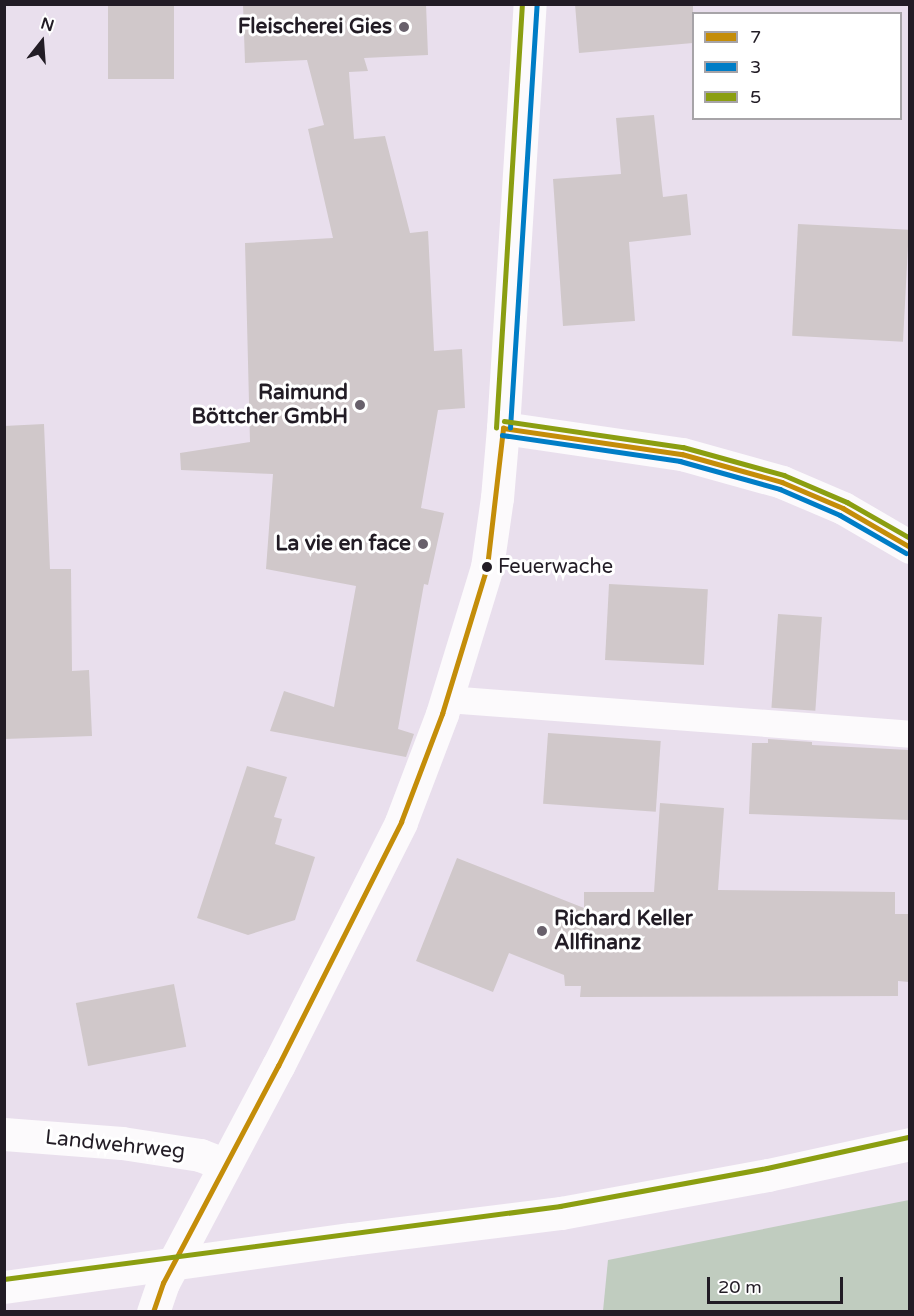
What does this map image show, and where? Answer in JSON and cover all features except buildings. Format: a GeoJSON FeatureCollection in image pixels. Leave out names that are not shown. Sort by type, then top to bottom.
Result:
{"type":"FeatureCollection","features":[{"type":"Feature","properties":{"kind":"street"},"geometry":{"type":"LineString","coordinates":[[153,1311],[163,1283],[224,1164],[278,1066],[401,822],[447,699],[487,567],[497,498],[503,428],[530,4]]}},
{"type":"Feature","properties":{"kind":"street"},"geometry":{"type":"LineString","coordinates":[[503,428],[682,454],[772,479],[843,508],[909,548]]}},
{"type":"Feature","properties":{"kind":"street","name":"Landwehrweg"},"geometry":{"type":"LineString","coordinates":[[4,1134],[133,1145],[200,1155],[224,1164]]}},
{"type":"Feature","properties":{"kind":"street"},"geometry":{"type":"LineString","coordinates":[[4,1287],[351,1239],[561,1213],[768,1174],[909,1144]]}},
{"type":"Feature","properties":{"kind":"lane"},"geometry":{"type":"LineString","coordinates":[[447,699],[909,734]]}},
{"type":"Feature","properties":{"kind":"green space"},"geometry":{"type":"Polygon","coordinates":[[[909,1200],[909,1311],[603,1311],[608,1260],[909,1200]]]}},
{"type":"Feature","properties":{"kind":"transit line","name":"5"},"geometry":{"type":"LineString","coordinates":[[496,428],[522,4]]}},
{"type":"Feature","properties":{"kind":"transit line","name":"3"},"geometry":{"type":"LineString","coordinates":[[510,428],[537,4]]}},
{"type":"Feature","properties":{"kind":"transit line","name":"5"},"geometry":{"type":"LineString","coordinates":[[504,421],[683,447],[784,475],[847,502],[910,538]]}},
{"type":"Feature","properties":{"kind":"transit line","name":"7"},"geometry":{"type":"LineString","coordinates":[[503,428],[682,454],[782,482],[843,508],[910,547]]}},
{"type":"Feature","properties":{"kind":"transit line","name":"7"},"geometry":{"type":"LineString","coordinates":[[153,1312],[163,1283],[278,1066],[401,822],[442,714],[487,567],[503,428]]}},
{"type":"Feature","properties":{"kind":"transit line","name":"3"},"geometry":{"type":"LineString","coordinates":[[502,435],[680,461],[780,489],[840,515],[906,553]]}},
{"type":"Feature","properties":{"kind":"transit line","name":"5"},"geometry":{"type":"LineString","coordinates":[[4,1279],[560,1206],[767,1168],[908,1137]]}},
{"type":"Feature","properties":{"kind":"place","name":"Fleischerei Gies"},"geometry":{"type":"Point","coordinates":[404,27]}},
{"type":"Feature","properties":{"kind":"place","name":"Raimund Böttcher GmbH"},"geometry":{"type":"Point","coordinates":[360,405]}},
{"type":"Feature","properties":{"kind":"place","name":"La vie en face"},"geometry":{"type":"Point","coordinates":[423,544]}},
{"type":"Feature","properties":{"kind":"place","name":"Feuerwache"},"geometry":{"type":"Point","coordinates":[487,567]}},
{"type":"Feature","properties":{"kind":"place","name":"Richard Keller Allfinanz"},"geometry":{"type":"Point","coordinates":[542,931]}}]}
